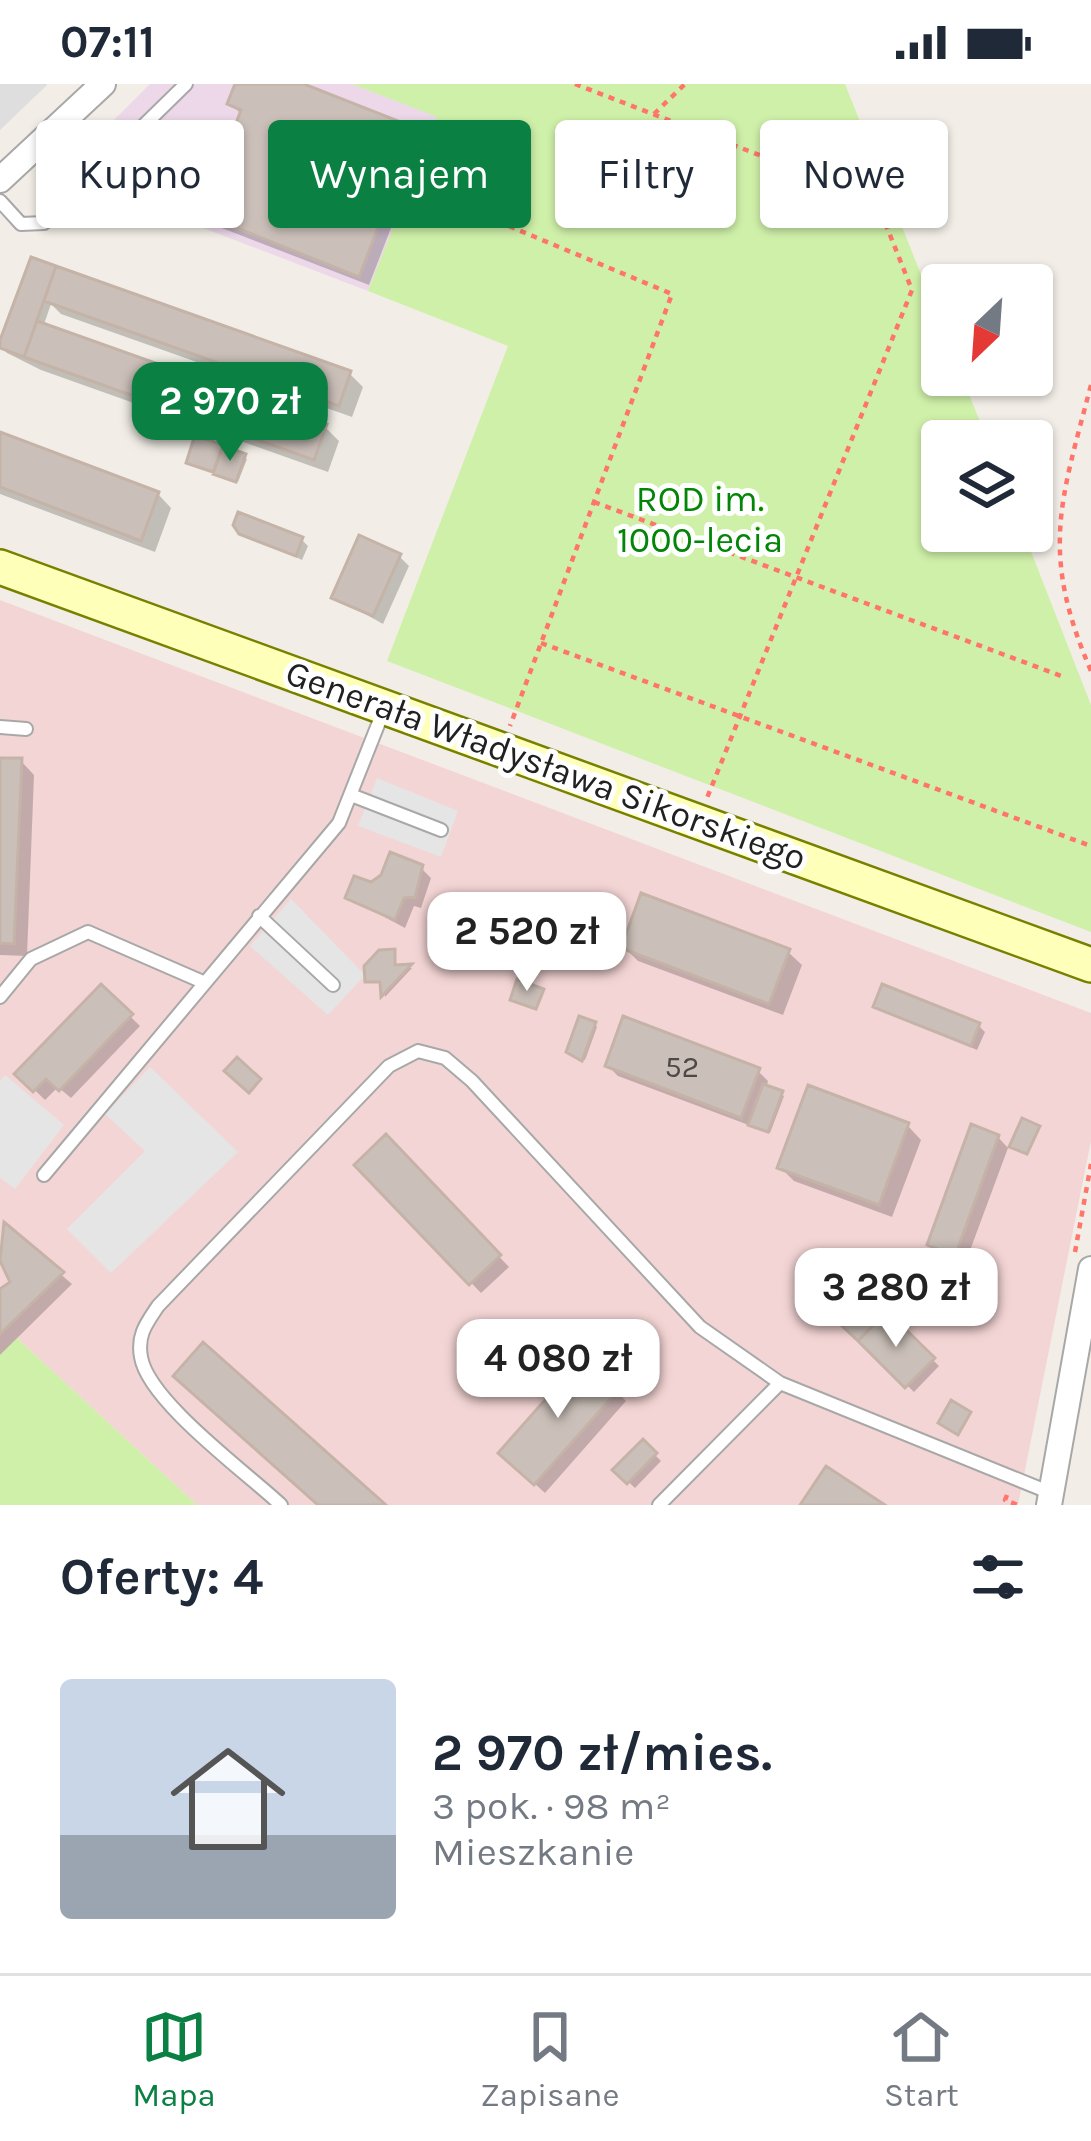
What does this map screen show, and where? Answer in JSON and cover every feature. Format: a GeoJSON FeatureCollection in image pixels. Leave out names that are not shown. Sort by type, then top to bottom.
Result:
{"type":"FeatureCollection","features":[{"type":"Feature","properties":{"kind":"street"},"geometry":{"type":"LineString","coordinates":[[0,180],[103,84]]}},
{"type":"Feature","properties":{"kind":"street","name":"Generała Władysława Sikorskiego"},"geometry":{"type":"LineString","coordinates":[[0,567],[1091,965]]}},
{"type":"Feature","properties":{"kind":"street"},"geometry":{"type":"LineString","coordinates":[[1050,1499],[1091,1269]]}},
{"type":"Feature","properties":{"kind":"lane"},"geometry":{"type":"LineString","coordinates":[[0,201],[21,224],[44,223],[186,84]]}},
{"type":"Feature","properties":{"kind":"lane"},"geometry":{"type":"LineString","coordinates":[[44,1175],[339,824],[385,706]]}},
{"type":"Feature","properties":{"kind":"lane"},"geometry":{"type":"LineString","coordinates":[[0,727],[26,729]]}},
{"type":"Feature","properties":{"kind":"lane"},"geometry":{"type":"LineString","coordinates":[[351,795],[441,830]]}},
{"type":"Feature","properties":{"kind":"lane"},"geometry":{"type":"LineString","coordinates":[[259,916],[333,985]]}},
{"type":"Feature","properties":{"kind":"lane"},"geometry":{"type":"LineString","coordinates":[[0,997],[31,958],[88,932],[203,982]]}},
{"type":"Feature","properties":{"kind":"lane"},"geometry":{"type":"LineString","coordinates":[[281,1505],[166,1400],[141,1362],[140,1333],[158,1306],[389,1066],[418,1051],[445,1058],[472,1081],[700,1328],[780,1383],[1050,1499]]}},
{"type":"Feature","properties":{"kind":"lane"},"geometry":{"type":"LineString","coordinates":[[659,1505],[780,1383]]}},
{"type":"Feature","properties":{"kind":"path"},"geometry":{"type":"LineString","coordinates":[[575,84],[876,200],[912,290],[699,821]]}},
{"type":"Feature","properties":{"kind":"path"},"geometry":{"type":"LineString","coordinates":[[654,114],[685,84]]}},
{"type":"Feature","properties":{"kind":"path"},"geometry":{"type":"LineString","coordinates":[[502,748],[672,294],[513,228]]}},
{"type":"Feature","properties":{"kind":"path"},"geometry":{"type":"LineString","coordinates":[[1091,385],[1059,507],[1056,545],[1061,585],[1091,671]]}},
{"type":"Feature","properties":{"kind":"path"},"geometry":{"type":"LineString","coordinates":[[594,502],[1064,677]]}},
{"type":"Feature","properties":{"kind":"path"},"geometry":{"type":"LineString","coordinates":[[541,643],[1091,846]]}},
{"type":"Feature","properties":{"kind":"shaded area"},"geometry":{"type":"Polygon","coordinates":[[[0,84],[46,84],[47,85],[0,130],[0,84]]]}},
{"type":"Feature","properties":{"kind":"shaded area"},"geometry":{"type":"Polygon","coordinates":[[[150,84],[352,84],[438,117],[268,120],[268,228],[393,228],[368,291],[203,228],[244,228],[244,120],[114,120],[150,84]]]}},
{"type":"Feature","properties":{"kind":"shaded area"},"geometry":{"type":"Polygon","coordinates":[[[0,600],[1091,1013],[1091,1141],[1018,1505],[197,1505],[17,1338],[0,1355],[0,600]]]}},
{"type":"Feature","properties":{"kind":"shaded area"},"geometry":{"type":"Polygon","coordinates":[[[377,778],[458,811],[441,857],[358,826],[377,778]]]}},
{"type":"Feature","properties":{"kind":"shaded area"},"geometry":{"type":"Polygon","coordinates":[[[291,899],[365,975],[328,1015],[250,946],[291,899]]]}},
{"type":"Feature","properties":{"kind":"shaded area"},"geometry":{"type":"Polygon","coordinates":[[[150,1067],[238,1152],[111,1273],[67,1229],[145,1151],[105,1114],[150,1067]]]}},
{"type":"Feature","properties":{"kind":"shaded area"},"geometry":{"type":"Polygon","coordinates":[[[5,1075],[64,1125],[15,1189],[0,1178],[0,1081],[5,1075]]]}},
{"type":"Feature","properties":{"kind":"green space","name":"ROD im. 1000-lecia"},"geometry":{"type":"Polygon","coordinates":[[[352,84],[845,84],[859,120],[760,120],[760,228],[902,228],[921,274],[921,396],[970,396],[979,420],[921,420],[921,552],[1031,552],[1091,705],[1091,932],[387,661],[508,346],[368,291],[393,228],[531,228],[531,120],[437,117],[352,84]]]}},
{"type":"Feature","properties":{"kind":"green space"},"geometry":{"type":"Polygon","coordinates":[[[17,1338],[197,1505],[0,1505],[0,1355],[17,1338]]]}},
{"type":"Feature","properties":{"kind":"building"},"geometry":{"type":"Polygon","coordinates":[[[235,84],[304,84],[396,120],[268,120],[268,228],[378,228],[359,277],[237,228],[244,228],[244,120],[237,120],[241,110],[227,104],[235,84]]]}},
{"type":"Feature","properties":{"kind":"building"},"geometry":{"type":"Polygon","coordinates":[[[31,257],[56,266],[24,357],[0,348],[0,340],[31,257]]]}},
{"type":"Feature","properties":{"kind":"building"},"geometry":{"type":"Polygon","coordinates":[[[56,266],[351,371],[339,406],[44,301],[56,266]]]}},
{"type":"Feature","properties":{"kind":"building"},"geometry":{"type":"Polygon","coordinates":[[[37,321],[327,424],[314,460],[24,357],[37,321]]]}},
{"type":"Feature","properties":{"kind":"building"},"geometry":{"type":"Polygon","coordinates":[[[0,432],[159,492],[141,541],[0,487],[0,432]]]}},
{"type":"Feature","properties":{"kind":"building"},"geometry":{"type":"Polygon","coordinates":[[[195,435],[223,445],[213,472],[186,463],[195,435]]]}},
{"type":"Feature","properties":{"kind":"building"},"geometry":{"type":"Polygon","coordinates":[[[223,446],[246,454],[236,482],[213,474],[223,446]]]}},
{"type":"Feature","properties":{"kind":"building"},"geometry":{"type":"Polygon","coordinates":[[[238,512],[303,537],[296,556],[239,534],[233,525],[238,512]]]}},
{"type":"Feature","properties":{"kind":"building"},"geometry":{"type":"Polygon","coordinates":[[[359,535],[401,554],[373,616],[331,598],[359,535]]]}},
{"type":"Feature","properties":{"kind":"building"},"geometry":{"type":"Polygon","coordinates":[[[0,758],[22,758],[14,944],[0,943],[0,758]]]}},
{"type":"Feature","properties":{"kind":"building"},"geometry":{"type":"Polygon","coordinates":[[[390,852],[423,865],[415,897],[404,898],[395,920],[345,898],[354,876],[371,882],[381,875],[390,852]]]}},
{"type":"Feature","properties":{"kind":"building"},"geometry":{"type":"Polygon","coordinates":[[[641,893],[790,949],[769,1004],[621,948],[641,893]]]}},
{"type":"Feature","properties":{"kind":"building"},"geometry":{"type":"Polygon","coordinates":[[[395,949],[395,965],[412,964],[381,997],[380,982],[365,982],[364,966],[379,950],[395,949]]]}},
{"type":"Feature","properties":{"kind":"building"},"geometry":{"type":"Polygon","coordinates":[[[517,979],[544,989],[536,1009],[510,1000],[517,979]]]}},
{"type":"Feature","properties":{"kind":"building"},"geometry":{"type":"Polygon","coordinates":[[[101,984],[133,1014],[59,1091],[46,1079],[33,1092],[14,1074],[101,984]]]}},
{"type":"Feature","properties":{"kind":"building"},"geometry":{"type":"Polygon","coordinates":[[[882,984],[980,1023],[971,1046],[873,1007],[882,984]]]}},
{"type":"Feature","properties":{"kind":"building"},"geometry":{"type":"Polygon","coordinates":[[[579,1016],[596,1022],[582,1061],[566,1052],[579,1016]]]}},
{"type":"Feature","properties":{"kind":"building"},"geometry":{"type":"Polygon","coordinates":[[[623,1016],[760,1068],[741,1118],[605,1066],[623,1016]]]}},
{"type":"Feature","properties":{"kind":"building"},"geometry":{"type":"Polygon","coordinates":[[[237,1057],[261,1079],[249,1093],[224,1071],[237,1057]]]}},
{"type":"Feature","properties":{"kind":"building"},"geometry":{"type":"Polygon","coordinates":[[[763,1084],[783,1091],[768,1132],[748,1125],[763,1084]]]}},
{"type":"Feature","properties":{"kind":"building"},"geometry":{"type":"Polygon","coordinates":[[[808,1085],[909,1123],[879,1205],[777,1168],[808,1085]]]}},
{"type":"Feature","properties":{"kind":"building"},"geometry":{"type":"Polygon","coordinates":[[[1022,1118],[1040,1126],[1027,1154],[1009,1147],[1022,1118]]]}},
{"type":"Feature","properties":{"kind":"building"},"geometry":{"type":"Polygon","coordinates":[[[971,1124],[999,1135],[955,1256],[927,1245],[971,1124]]]}},
{"type":"Feature","properties":{"kind":"building"},"geometry":{"type":"Polygon","coordinates":[[[386,1134],[501,1255],[469,1285],[354,1165],[386,1134]]]}},
{"type":"Feature","properties":{"kind":"building"},"geometry":{"type":"Polygon","coordinates":[[[4,1222],[64,1272],[0,1334],[0,1289],[10,1282],[0,1261],[4,1222]]]}},
{"type":"Feature","properties":{"kind":"building"},"geometry":{"type":"Polygon","coordinates":[[[871,1296],[887,1311],[858,1341],[842,1326],[871,1296]]]}},
{"type":"Feature","properties":{"kind":"building"},"geometry":{"type":"Polygon","coordinates":[[[887,1311],[935,1358],[905,1388],[858,1341],[887,1311]]]}},
{"type":"Feature","properties":{"kind":"building"},"geometry":{"type":"Polygon","coordinates":[[[203,1342],[386,1505],[318,1505],[173,1376],[203,1342]]]}},
{"type":"Feature","properties":{"kind":"building"},"geometry":{"type":"Polygon","coordinates":[[[583,1357],[619,1389],[534,1485],[498,1453],[583,1357]]]}},
{"type":"Feature","properties":{"kind":"building"},"geometry":{"type":"Polygon","coordinates":[[[951,1400],[971,1412],[958,1435],[938,1423],[951,1400]]]}},
{"type":"Feature","properties":{"kind":"building"},"geometry":{"type":"Polygon","coordinates":[[[643,1439],[657,1453],[627,1484],[612,1470],[643,1439]]]}},
{"type":"Feature","properties":{"kind":"building"},"geometry":{"type":"Polygon","coordinates":[[[826,1466],[885,1505],[800,1505],[826,1466]]]}}]}
